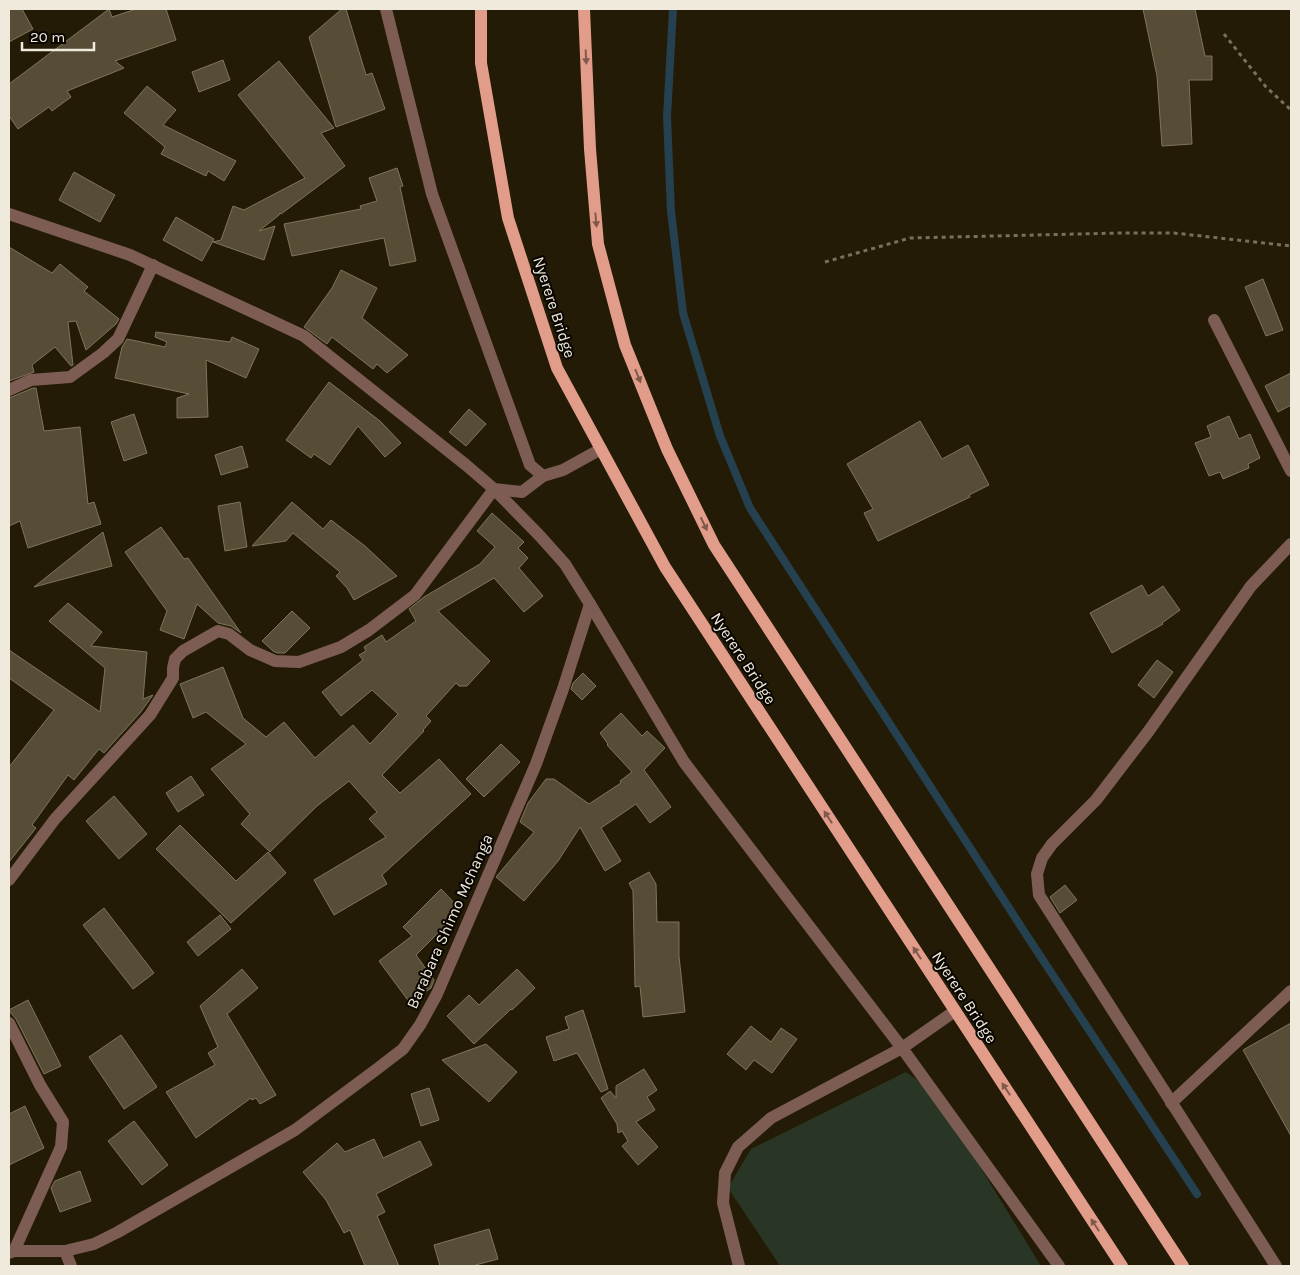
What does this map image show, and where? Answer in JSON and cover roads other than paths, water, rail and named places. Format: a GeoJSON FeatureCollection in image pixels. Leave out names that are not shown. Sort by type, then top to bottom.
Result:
{"type":"FeatureCollection","features":[{"type":"Feature","properties":{"kind":"main road","name":"Nyerere Bridge"},"geometry":{"type":"LineString","coordinates":[[481,9],[481,63],[508,218],[557,368],[665,567],[1122,1266]]}},
{"type":"Feature","properties":{"kind":"main road"},"geometry":{"type":"LineString","coordinates":[[584,9],[590,149],[598,244],[625,345],[667,449],[714,544],[1183,1266]]}},
{"type":"Feature","properties":{"kind":"street"},"geometry":{"type":"LineString","coordinates":[[386,9],[432,194],[520,440],[530,465],[543,476]]}},
{"type":"Feature","properties":{"kind":"street"},"geometry":{"type":"LineString","coordinates":[[9,214],[130,255],[304,336],[494,489],[565,564],[684,762],[902,1048],[1059,1266]]}},
{"type":"Feature","properties":{"kind":"street"},"geometry":{"type":"LineString","coordinates":[[9,390],[31,380],[70,377],[103,353],[118,339],[153,265]]}},
{"type":"Feature","properties":{"kind":"street"},"geometry":{"type":"LineString","coordinates":[[1214,320],[1291,471]]}},
{"type":"Feature","properties":{"kind":"street"},"geometry":{"type":"LineString","coordinates":[[494,489],[522,492],[543,476],[563,470],[601,449]]}},
{"type":"Feature","properties":{"kind":"street"},"geometry":{"type":"LineString","coordinates":[[9,880],[55,819],[150,715],[173,678],[175,659],[183,651],[218,631],[229,634],[250,650],[274,661],[300,662],[341,647],[369,630],[415,595],[494,489]]}},
{"type":"Feature","properties":{"kind":"street"},"geometry":{"type":"LineString","coordinates":[[1276,1266],[1039,895],[1038,874],[1042,858],[1052,844],[1096,800],[1148,732],[1251,586],[1291,544]]}},
{"type":"Feature","properties":{"kind":"street","name":"Barabara Shimo Mchanga"},"geometry":{"type":"LineString","coordinates":[[12,1252],[65,1252],[94,1244],[118,1232],[295,1130],[403,1049],[420,1025],[437,994],[526,788],[560,699],[590,604]]}},
{"type":"Feature","properties":{"kind":"street"},"geometry":{"type":"LineString","coordinates":[[1171,1103],[1291,991]]}},
{"type":"Feature","properties":{"kind":"street"},"geometry":{"type":"LineString","coordinates":[[739,1266],[722,1203],[725,1173],[738,1147],[771,1118],[902,1048],[955,1011]]}},
{"type":"Feature","properties":{"kind":"street"},"geometry":{"type":"LineString","coordinates":[[9,1023],[40,1085],[64,1122],[61,1147],[12,1252]]}},
{"type":"Feature","properties":{"kind":"street"},"geometry":{"type":"LineString","coordinates":[[65,1252],[70,1266]]}},
{"type":"Feature","properties":{"kind":"waterway"},"geometry":{"type":"LineString","coordinates":[[673,9],[667,117],[671,211],[683,313],[720,436],[750,508],[1031,942],[1197,1194]]}}]}
